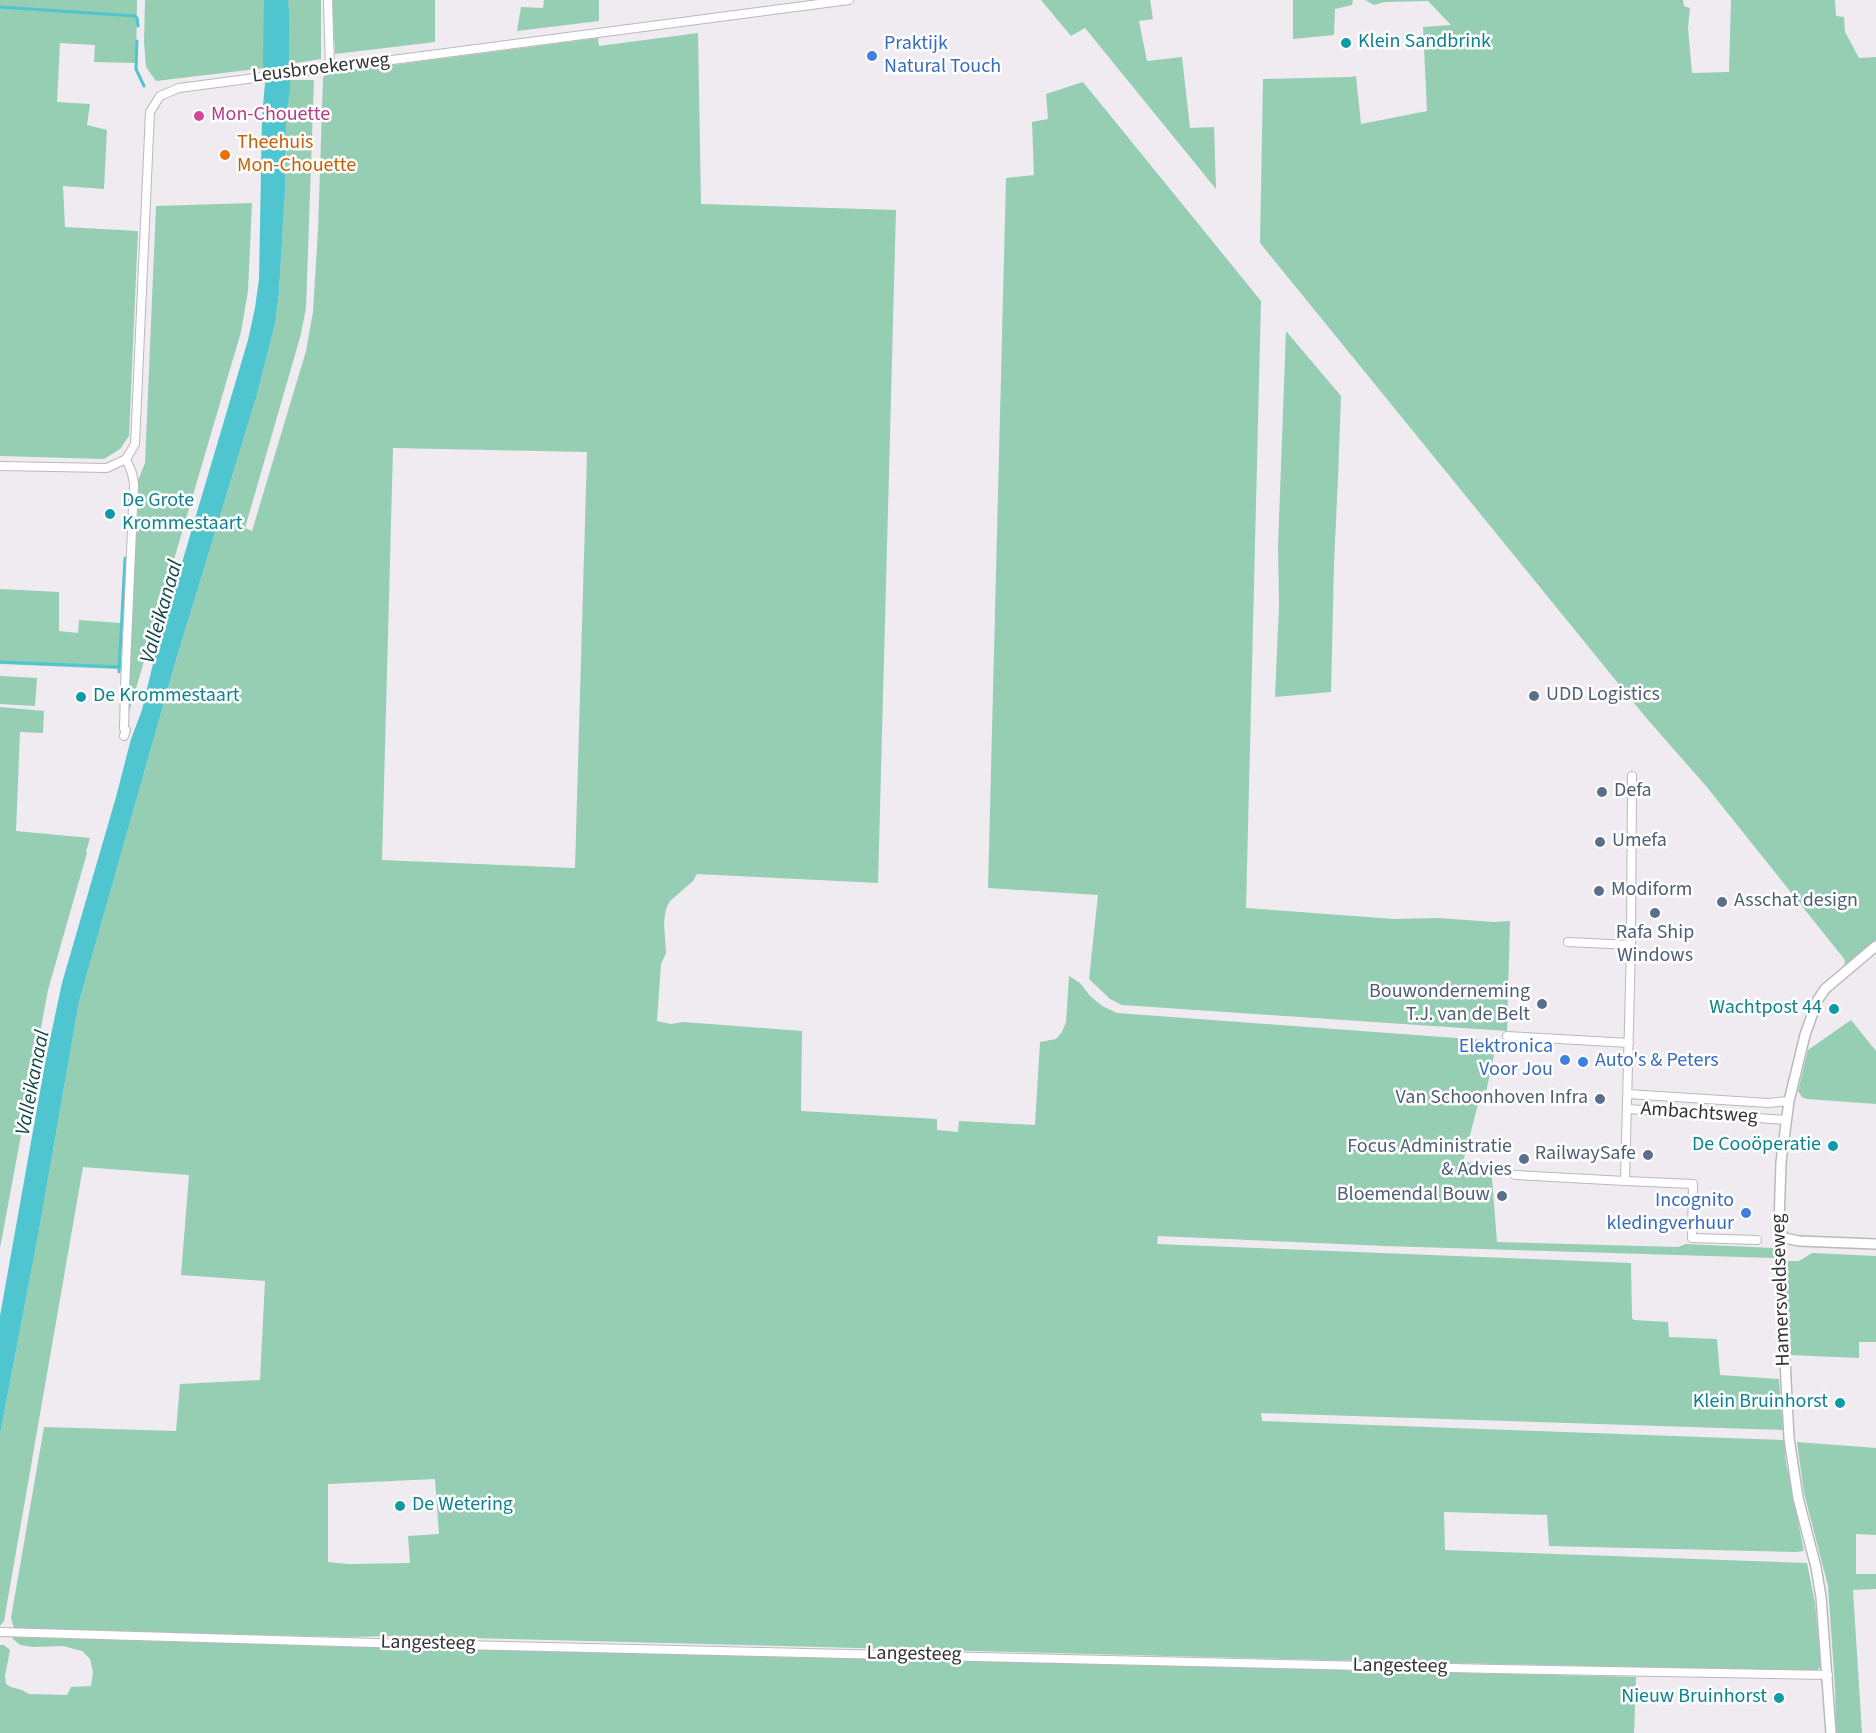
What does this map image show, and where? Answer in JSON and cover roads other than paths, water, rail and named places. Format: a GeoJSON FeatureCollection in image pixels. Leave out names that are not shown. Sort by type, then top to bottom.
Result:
{"type":"FeatureCollection","features":[{"type":"Feature","properties":{"kind":"street"},"geometry":{"type":"LineString","coordinates":[[328,0],[330,68]]}},
{"type":"Feature","properties":{"kind":"street","name":"Leusbroekerweg"},"geometry":{"type":"LineString","coordinates":[[126,459],[137,438],[150,112],[160,96],[179,88],[849,0]]}},
{"type":"Feature","properties":{"kind":"street"},"geometry":{"type":"LineString","coordinates":[[0,466],[102,469],[126,459],[129,461],[134,484],[125,733]]}},
{"type":"Feature","properties":{"kind":"street","name":"Ambachtsweg"},"geometry":{"type":"LineString","coordinates":[[1632,776],[1628,1109],[1786,1120]]}},
{"type":"Feature","properties":{"kind":"street"},"geometry":{"type":"LineString","coordinates":[[1568,942],[1631,945]]}},
{"type":"Feature","properties":{"kind":"street","name":"Hamersveldseweg"},"geometry":{"type":"LineString","coordinates":[[1831,1733],[1818,1575],[1798,1498],[1789,1438],[1779,1243],[1785,1238],[1781,1234],[1779,1224],[1780,1180],[1786,1120],[1799,1053],[1821,993],[1876,946]]}},
{"type":"Feature","properties":{"kind":"street"},"geometry":{"type":"LineString","coordinates":[[1507,1036],[1629,1043]]}},
{"type":"Feature","properties":{"kind":"street","name":"Ambachtsweg"},"geometry":{"type":"LineString","coordinates":[[1628,1094],[1768,1103],[1789,1101]]}},
{"type":"Feature","properties":{"kind":"street"},"geometry":{"type":"LineString","coordinates":[[1625,1180],[1628,1109]]}},
{"type":"Feature","properties":{"kind":"street"},"geometry":{"type":"LineString","coordinates":[[1515,1175],[1693,1184],[1692,1238],[1757,1240]]}},
{"type":"Feature","properties":{"kind":"street"},"geometry":{"type":"LineString","coordinates":[[1785,1238],[1799,1241],[1876,1244]]}},
{"type":"Feature","properties":{"kind":"street","name":"Langesteeg"},"geometry":{"type":"LineString","coordinates":[[0,1632],[1507,1670],[1828,1675]]}},
{"type":"Feature","properties":{"kind":"water"},"geometry":{"type":"Polygon","coordinates":[[[264,0],[288,0],[289,11],[290,88],[286,119],[285,191],[275,324],[256,398],[176,660],[79,1002],[0,1434],[0,1316],[46,1058],[62,983],[131,739],[142,710],[157,647],[248,340],[255,308],[259,279],[262,117],[265,83],[264,0]]]}},
{"type":"Feature","properties":{"kind":"waterway"},"geometry":{"type":"LineString","coordinates":[[0,7],[135,16],[138,26]]}},
{"type":"Feature","properties":{"kind":"waterway"},"geometry":{"type":"LineString","coordinates":[[137,41],[136,69],[144,86]]}},
{"type":"Feature","properties":{"kind":"waterway"},"geometry":{"type":"LineString","coordinates":[[119,672],[125,558]]}},
{"type":"Feature","properties":{"kind":"waterway"},"geometry":{"type":"LineString","coordinates":[[0,662],[120,667]]}},
{"type":"Feature","properties":{"kind":"place","name":"Klein Sandbrink"},"geometry":{"type":"Point","coordinates":[1346,43]}},
{"type":"Feature","properties":{"kind":"place","name":"Praktijk Natural Touch"},"geometry":{"type":"Point","coordinates":[872,56]}},
{"type":"Feature","properties":{"kind":"place","name":"Mon-Chouette"},"geometry":{"type":"Point","coordinates":[199,116]}},
{"type":"Feature","properties":{"kind":"place","name":"Theehuis Mon-Chouette"},"geometry":{"type":"Point","coordinates":[225,155]}},
{"type":"Feature","properties":{"kind":"place","name":"De Grote Krommestaart"},"geometry":{"type":"Point","coordinates":[110,514]}},
{"type":"Feature","properties":{"kind":"place","name":"UDD Logistics"},"geometry":{"type":"Point","coordinates":[1534,696]}},
{"type":"Feature","properties":{"kind":"place","name":"De Krommestaart"},"geometry":{"type":"Point","coordinates":[81,697]}},
{"type":"Feature","properties":{"kind":"place","name":"Defa"},"geometry":{"type":"Point","coordinates":[1602,792]}},
{"type":"Feature","properties":{"kind":"place","name":"Umefa"},"geometry":{"type":"Point","coordinates":[1600,842]}},
{"type":"Feature","properties":{"kind":"place","name":"Modiform"},"geometry":{"type":"Point","coordinates":[1599,891]}},
{"type":"Feature","properties":{"kind":"place","name":"Asschat design"},"geometry":{"type":"Point","coordinates":[1722,902]}},
{"type":"Feature","properties":{"kind":"place","name":"Rafa Ship Windows"},"geometry":{"type":"Point","coordinates":[1655,913]}},
{"type":"Feature","properties":{"kind":"place","name":"Bouwonderneming T.J. van de Belt"},"geometry":{"type":"Point","coordinates":[1542,1004]}},
{"type":"Feature","properties":{"kind":"place","name":"Wachtpost 44"},"geometry":{"type":"Point","coordinates":[1834,1009]}},
{"type":"Feature","properties":{"kind":"place","name":"Elektronica Voor Jou"},"geometry":{"type":"Point","coordinates":[1565,1060]}},
{"type":"Feature","properties":{"kind":"place","name":"Auto's & Peters"},"geometry":{"type":"Point","coordinates":[1583,1062]}},
{"type":"Feature","properties":{"kind":"place","name":"Van Schoonhoven Infra"},"geometry":{"type":"Point","coordinates":[1600,1099]}},
{"type":"Feature","properties":{"kind":"place","name":"De Cooöperatie"},"geometry":{"type":"Point","coordinates":[1833,1146]}},
{"type":"Feature","properties":{"kind":"place","name":"RailwaySafe"},"geometry":{"type":"Point","coordinates":[1648,1155]}},
{"type":"Feature","properties":{"kind":"place","name":"Focus Administratie & Advies"},"geometry":{"type":"Point","coordinates":[1524,1159]}},
{"type":"Feature","properties":{"kind":"place","name":"Bloemendal Bouw"},"geometry":{"type":"Point","coordinates":[1502,1196]}},
{"type":"Feature","properties":{"kind":"place","name":"Incognito kledingverhuur"},"geometry":{"type":"Point","coordinates":[1746,1213]}},
{"type":"Feature","properties":{"kind":"place","name":"Klein Bruinhorst"},"geometry":{"type":"Point","coordinates":[1840,1403]}},
{"type":"Feature","properties":{"kind":"place","name":"De Wetering"},"geometry":{"type":"Point","coordinates":[400,1506]}},
{"type":"Feature","properties":{"kind":"place","name":"Nieuw Bruinhorst"},"geometry":{"type":"Point","coordinates":[1779,1698]}},
{"type":"Feature","properties":{"kind":"water label","name":"Valleikanaal"},"geometry":{"type":"Point","coordinates":[163,612]}},
{"type":"Feature","properties":{"kind":"water label","name":"Valleikanaal"},"geometry":{"type":"Point","coordinates":[34,1083]}}]}
